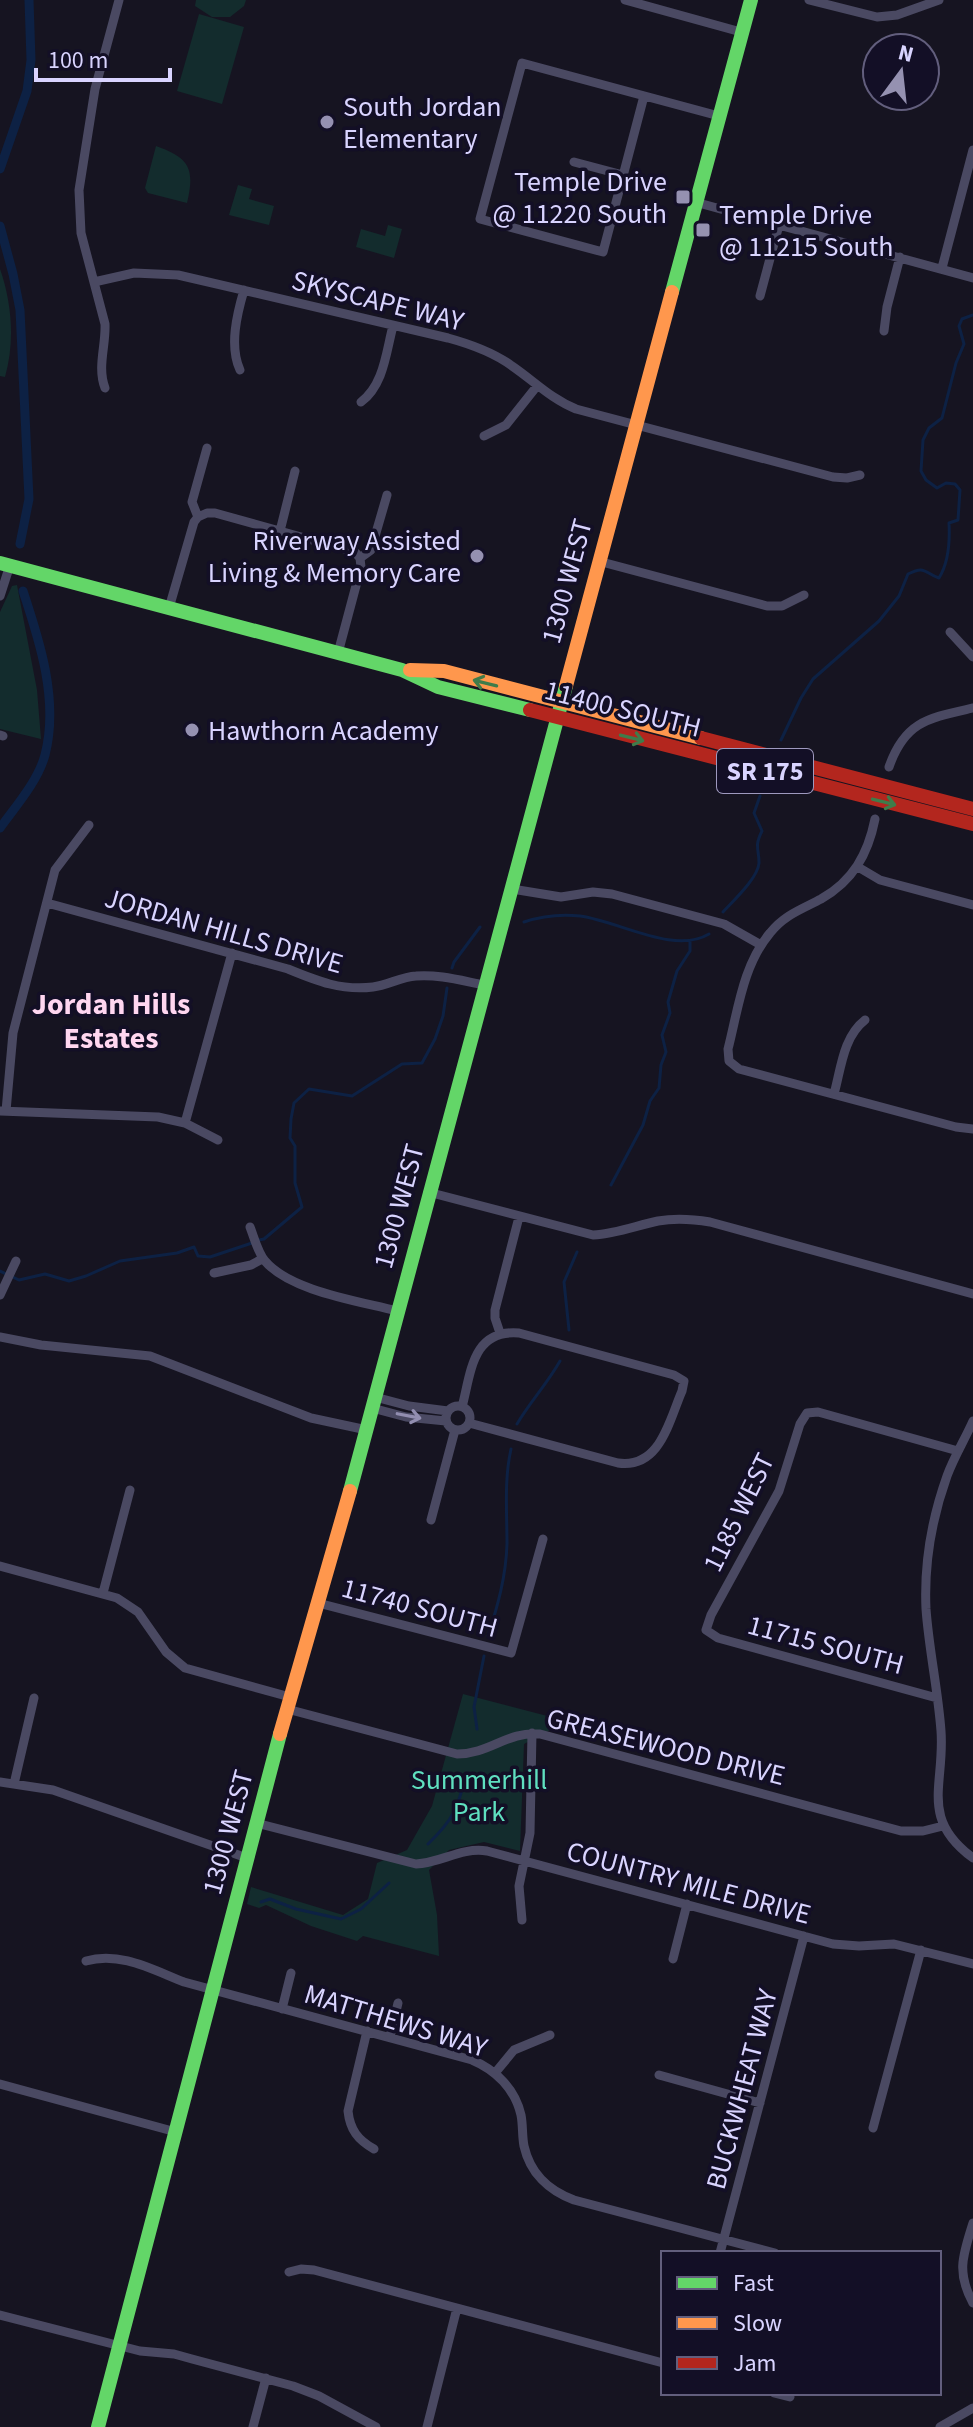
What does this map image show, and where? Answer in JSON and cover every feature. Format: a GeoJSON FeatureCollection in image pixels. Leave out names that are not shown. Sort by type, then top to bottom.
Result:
{"type":"FeatureCollection","features":[{"type":"Feature","properties":{"kind":"street"},"geometry":{"type":"LineString","coordinates":[[105,388],[101,367],[105,324],[81,233],[79,190],[95,89],[119,0]]}},
{"type":"Feature","properties":{"kind":"street"},"geometry":{"type":"LineString","coordinates":[[625,0],[741,32]]}},
{"type":"Feature","properties":{"kind":"street","name":"1300 WEST"},"geometry":{"type":"LineString","coordinates":[[98,2427],[256,1823],[367,1430],[428,1192],[751,0]]}},
{"type":"Feature","properties":{"kind":"street"},"geometry":{"type":"LineString","coordinates":[[809,0],[877,17],[897,15],[939,0]]}},
{"type":"Feature","properties":{"kind":"street"},"geometry":{"type":"LineString","coordinates":[[644,96],[603,252],[480,219],[522,63],[719,116]]}},
{"type":"Feature","properties":{"kind":"street"},"geometry":{"type":"LineString","coordinates":[[942,268],[973,150]]}},
{"type":"Feature","properties":{"kind":"street"},"geometry":{"type":"LineString","coordinates":[[574,162],[623,175]]}},
{"type":"Feature","properties":{"kind":"street"},"geometry":{"type":"LineString","coordinates":[[695,202],[973,278]]}},
{"type":"Feature","properties":{"kind":"street"},"geometry":{"type":"LineString","coordinates":[[760,296],[779,225]]}},
{"type":"Feature","properties":{"kind":"street"},"geometry":{"type":"LineString","coordinates":[[884,331],[900,257]]}},
{"type":"Feature","properties":{"kind":"street","name":"SKYSCAPE WAY"},"geometry":{"type":"LineString","coordinates":[[94,282],[115,276],[152,273],[197,278],[470,344],[512,365],[537,386],[576,409],[833,477],[860,475]]}},
{"type":"Feature","properties":{"kind":"street"},"geometry":{"type":"LineString","coordinates":[[240,370],[234,347],[244,290]]}},
{"type":"Feature","properties":{"kind":"street"},"geometry":{"type":"LineString","coordinates":[[361,402],[371,395],[377,385],[393,326]]}},
{"type":"Feature","properties":{"kind":"street"},"geometry":{"type":"LineString","coordinates":[[484,436],[506,425],[537,386]]}},
{"type":"Feature","properties":{"kind":"street"},"geometry":{"type":"LineString","coordinates":[[198,517],[192,502],[207,448]]}},
{"type":"Feature","properties":{"kind":"street"},"geometry":{"type":"LineString","coordinates":[[280,531],[295,471]]}},
{"type":"Feature","properties":{"kind":"street"},"geometry":{"type":"LineString","coordinates":[[360,558],[371,550],[387,495]]}},
{"type":"Feature","properties":{"kind":"street"},"geometry":{"type":"LineString","coordinates":[[169,608],[194,522],[207,513],[215,513],[350,550],[360,558],[361,567],[338,653]]}},
{"type":"Feature","properties":{"kind":"street"},"geometry":{"type":"LineString","coordinates":[[598,561],[767,606],[782,606],[804,595]]}},
{"type":"Feature","properties":{"kind":"street"},"geometry":{"type":"LineString","coordinates":[[0,596],[5,564]]}},
{"type":"Feature","properties":{"kind":"street","name":"11400 SOUTH"},"geometry":{"type":"LineString","coordinates":[[5,564],[402,670],[438,687],[973,824]]}},
{"type":"Feature","properties":{"kind":"street"},"geometry":{"type":"LineString","coordinates":[[950,632],[973,657]]}},
{"type":"Feature","properties":{"kind":"street","name":"11400 SOUTH"},"geometry":{"type":"LineString","coordinates":[[402,670],[444,671],[973,809]]}},
{"type":"Feature","properties":{"kind":"street"},"geometry":{"type":"LineString","coordinates":[[889,767],[900,740],[910,730],[933,717],[973,708]]}},
{"type":"Feature","properties":{"kind":"street"},"geometry":{"type":"LineString","coordinates":[[875,819],[869,844],[858,867],[835,890],[780,922],[761,945],[747,974],[728,1049],[729,1061],[739,1069],[973,1129]]}},
{"type":"Feature","properties":{"kind":"street"},"geometry":{"type":"LineString","coordinates":[[89,825],[55,870],[13,1033],[3,1111],[158,1117],[185,1123],[218,1140]]}},
{"type":"Feature","properties":{"kind":"street"},"geometry":{"type":"LineString","coordinates":[[858,867],[880,880],[973,905]]}},
{"type":"Feature","properties":{"kind":"street"},"geometry":{"type":"LineString","coordinates":[[512,889],[561,897],[593,892],[612,894],[724,924],[761,945]]}},
{"type":"Feature","properties":{"kind":"street","name":"JORDAN HILLS DRIVE"},"geometry":{"type":"LineString","coordinates":[[47,903],[348,988],[375,987],[416,976],[485,985]]}},
{"type":"Feature","properties":{"kind":"street"},"geometry":{"type":"LineString","coordinates":[[185,1123],[232,953]]}},
{"type":"Feature","properties":{"kind":"street"},"geometry":{"type":"LineString","coordinates":[[834,1094],[849,1039],[855,1028],[865,1020]]}},
{"type":"Feature","properties":{"kind":"street"},"geometry":{"type":"LineString","coordinates":[[428,1192],[593,1235],[626,1231],[659,1221],[693,1219],[973,1294]]}},
{"type":"Feature","properties":{"kind":"street"},"geometry":{"type":"LineString","coordinates":[[500,1333],[495,1310],[519,1217]]}},
{"type":"Feature","properties":{"kind":"street"},"geometry":{"type":"LineString","coordinates":[[250,1227],[262,1259],[296,1284],[397,1311]]}},
{"type":"Feature","properties":{"kind":"street"},"geometry":{"type":"LineString","coordinates":[[214,1273],[251,1265],[262,1259]]}},
{"type":"Feature","properties":{"kind":"street"},"geometry":{"type":"LineString","coordinates":[[0,1295],[16,1261]]}},
{"type":"Feature","properties":{"kind":"street"},"geometry":{"type":"LineString","coordinates":[[462,1407],[478,1351],[491,1337],[500,1333],[519,1333],[674,1375],[684,1381],[657,1449],[633,1464],[618,1463],[469,1423]]}},
{"type":"Feature","properties":{"kind":"street"},"geometry":{"type":"LineString","coordinates":[[3,1338],[150,1356],[311,1418],[367,1430]]}},
{"type":"Feature","properties":{"kind":"street"},"geometry":{"type":"LineString","coordinates":[[373,1402],[409,1406],[447,1416],[455,1430],[431,1520]]}},
{"type":"Feature","properties":{"kind":"street"},"geometry":{"type":"LineString","coordinates":[[447,1416],[454,1407],[462,1407],[470,1415],[469,1423],[455,1430]]}},
{"type":"Feature","properties":{"kind":"street","name":"1185 WEST"},"geometry":{"type":"LineString","coordinates":[[706,1630],[711,1615],[779,1491],[800,1424],[807,1413],[818,1412],[958,1451]]}},
{"type":"Feature","properties":{"kind":"street"},"geometry":{"type":"LineString","coordinates":[[973,1421],[939,1500],[929,1554],[926,1606],[942,1740],[937,1797],[943,1826],[958,1847],[973,1858]]}},
{"type":"Feature","properties":{"kind":"street"},"geometry":{"type":"LineString","coordinates":[[103,1593],[130,1490]]}},
{"type":"Feature","properties":{"kind":"street","name":"11740 SOUTH"},"geometry":{"type":"LineString","coordinates":[[318,1603],[511,1653],[543,1539]]}},
{"type":"Feature","properties":{"kind":"street","name":"GREASEWOOD DRIVE"},"geometry":{"type":"LineString","coordinates":[[0,1566],[103,1593],[128,1604],[138,1612],[166,1652],[185,1668],[457,1754],[480,1752],[512,1737],[532,1733],[901,1831],[923,1831],[943,1826]]}},
{"type":"Feature","properties":{"kind":"street","name":"11715 SOUTH"},"geometry":{"type":"LineString","coordinates":[[706,1630],[718,1638],[937,1698]]}},
{"type":"Feature","properties":{"kind":"street"},"geometry":{"type":"LineString","coordinates":[[14,1784],[34,1698]]}},
{"type":"Feature","properties":{"kind":"street"},"geometry":{"type":"LineString","coordinates":[[522,1920],[519,1886],[531,1822],[532,1733]]}},
{"type":"Feature","properties":{"kind":"street"},"geometry":{"type":"LineString","coordinates":[[0,1782],[53,1790],[247,1858]]}},
{"type":"Feature","properties":{"kind":"street","name":"COUNTRY MILE DRIVE"},"geometry":{"type":"LineString","coordinates":[[256,1823],[416,1864],[476,1849],[846,1946],[894,1944],[973,1964]]}},
{"type":"Feature","properties":{"kind":"street"},"geometry":{"type":"LineString","coordinates":[[673,1959],[687,1904]]}},
{"type":"Feature","properties":{"kind":"street","name":"BUCKWHEAT WAY"},"geometry":{"type":"LineString","coordinates":[[720,2251],[804,1936]]}},
{"type":"Feature","properties":{"kind":"street"},"geometry":{"type":"LineString","coordinates":[[873,2128],[921,1950]]}},
{"type":"Feature","properties":{"kind":"street","name":"MATTHEWS WAY"},"geometry":{"type":"LineString","coordinates":[[86,1961],[99,1957],[113,1958],[159,1970],[184,1982],[472,2060],[495,2073],[508,2087],[518,2104],[525,2151],[532,2168],[550,2188],[574,2200],[768,2251]]}},
{"type":"Feature","properties":{"kind":"street"},"geometry":{"type":"LineString","coordinates":[[282,2009],[291,1973]]}},
{"type":"Feature","properties":{"kind":"street"},"geometry":{"type":"LineString","coordinates":[[390,2037],[398,2003]]}},
{"type":"Feature","properties":{"kind":"street"},"geometry":{"type":"LineString","coordinates":[[367,2031],[348,2111],[354,2135],[374,2149]]}},
{"type":"Feature","properties":{"kind":"street"},"geometry":{"type":"LineString","coordinates":[[495,2073],[514,2050],[550,2035]]}},
{"type":"Feature","properties":{"kind":"street"},"geometry":{"type":"LineString","coordinates":[[659,2075],[760,2103]]}},
{"type":"Feature","properties":{"kind":"street"},"geometry":{"type":"LineString","coordinates":[[0,2084],[176,2132]]}},
{"type":"Feature","properties":{"kind":"street"},"geometry":{"type":"LineString","coordinates":[[973,2223],[962,2265],[962,2278],[973,2303]]}},
{"type":"Feature","properties":{"kind":"street"},"geometry":{"type":"LineString","coordinates":[[289,2272],[314,2270],[661,2362]]}},
{"type":"Feature","properties":{"kind":"street"},"geometry":{"type":"LineString","coordinates":[[427,2427],[457,2308]]}},
{"type":"Feature","properties":{"kind":"street"},"geometry":{"type":"LineString","coordinates":[[0,2315],[140,2351],[174,2354],[266,2378],[319,2396],[376,2427]]}},
{"type":"Feature","properties":{"kind":"street"},"geometry":{"type":"LineString","coordinates":[[253,2427],[266,2378]]}},
{"type":"Feature","properties":{"kind":"street"},"geometry":{"type":"LineString","coordinates":[[782,2395],[790,2397]]}},
{"type":"Feature","properties":{"kind":"street"},"geometry":{"type":"LineString","coordinates":[[940,2427],[973,2408]]}},
{"type":"Feature","properties":{"kind":"green space"},"geometry":{"type":"Polygon","coordinates":[[[196,0],[246,0],[244,6],[230,17],[212,17],[195,6],[196,0]]]}},
{"type":"Feature","properties":{"kind":"green space"},"geometry":{"type":"Polygon","coordinates":[[[199,14],[244,27],[222,104],[177,91],[199,14]]]}},
{"type":"Feature","properties":{"kind":"green space"},"geometry":{"type":"Polygon","coordinates":[[[156,146],[176,155],[187,166],[190,181],[187,203],[148,193],[145,188],[156,146]]]}},
{"type":"Feature","properties":{"kind":"green space"},"geometry":{"type":"Polygon","coordinates":[[[238,185],[252,189],[249,199],[274,206],[269,225],[229,215],[238,185]]]}},
{"type":"Feature","properties":{"kind":"green space"},"geometry":{"type":"Polygon","coordinates":[[[388,225],[402,229],[394,258],[356,247],[361,229],[385,236],[388,225]]]}},
{"type":"Feature","properties":{"kind":"green space"},"geometry":{"type":"Polygon","coordinates":[[[0,269],[11,323],[5,377],[0,376],[0,269]]]}},
{"type":"Feature","properties":{"kind":"green space"},"geometry":{"type":"Polygon","coordinates":[[[17,585],[37,690],[41,739],[0,729],[0,612],[12,586],[17,585]]]}},
{"type":"Feature","properties":{"kind":"green space","name":"Summerhill Park"},"geometry":{"type":"Polygon","coordinates":[[[463,1694],[555,1718],[552,1729],[524,1744],[520,1851],[484,1842],[449,1850],[429,1870],[437,1915],[439,1956],[363,1936],[357,1941],[311,1926],[266,1905],[259,1908],[247,1904],[251,1887],[343,1915],[368,1899],[377,1863],[407,1850],[432,1806],[463,1694]]]}},
{"type":"Feature","properties":{"kind":"waterway"},"geometry":{"type":"LineString","coordinates":[[0,169],[27,91],[31,60],[29,0]]}},
{"type":"Feature","properties":{"kind":"waterway"},"geometry":{"type":"LineString","coordinates":[[0,226],[20,310],[29,499],[20,544]]}},
{"type":"Feature","properties":{"kind":"waterway"},"geometry":{"type":"LineString","coordinates":[[781,740],[813,679],[879,621],[899,596],[908,574],[922,570],[939,578],[942,572],[948,552],[949,523],[958,520],[960,490],[955,484],[946,483],[937,488],[926,480],[921,471],[923,440],[929,428],[942,418],[964,344],[959,326],[962,319],[973,315]]}},
{"type":"Feature","properties":{"kind":"waterway"},"geometry":{"type":"LineString","coordinates":[[0,828],[37,774],[49,735],[46,672],[23,591]]}},
{"type":"Feature","properties":{"kind":"waterway"},"geometry":{"type":"LineString","coordinates":[[723,912],[758,869],[758,844],[762,831],[754,813],[760,796]]}},
{"type":"Feature","properties":{"kind":"waterway"},"geometry":{"type":"LineString","coordinates":[[524,922],[573,915],[663,939],[680,941],[709,934]]}},
{"type":"Feature","properties":{"kind":"waterway"},"geometry":{"type":"LineString","coordinates":[[452,968],[480,927]]}},
{"type":"Feature","properties":{"kind":"waterway"},"geometry":{"type":"LineString","coordinates":[[611,1185],[659,1088],[661,1065],[666,1052],[662,1035],[670,1013],[668,1002],[677,971],[690,951],[690,942]]}},
{"type":"Feature","properties":{"kind":"waterway"},"geometry":{"type":"LineString","coordinates":[[259,1240],[302,1207],[295,1183],[295,1146],[290,1138],[294,1103],[309,1089],[352,1096],[402,1064],[422,1063],[443,1016],[447,988]]}},
{"type":"Feature","properties":{"kind":"waterway"},"geometry":{"type":"LineString","coordinates":[[0,1271],[19,1280],[45,1274],[69,1281],[120,1261],[177,1253],[194,1247],[198,1256],[210,1257],[252,1243]]}},
{"type":"Feature","properties":{"kind":"waterway"},"geometry":{"type":"LineString","coordinates":[[569,1330],[564,1282],[577,1252]]}},
{"type":"Feature","properties":{"kind":"waterway"},"geometry":{"type":"LineString","coordinates":[[517,1424],[560,1361]]}},
{"type":"Feature","properties":{"kind":"waterway"},"geometry":{"type":"LineString","coordinates":[[488,1636],[505,1568],[511,1449]]}},
{"type":"Feature","properties":{"kind":"waterway"},"geometry":{"type":"LineString","coordinates":[[477,1729],[474,1707],[484,1656]]}},
{"type":"Feature","properties":{"kind":"waterway"},"geometry":{"type":"LineString","coordinates":[[428,1844],[454,1812],[466,1774]]}},
{"type":"Feature","properties":{"kind":"waterway"},"geometry":{"type":"LineString","coordinates":[[261,1902],[270,1899],[296,1909],[341,1919],[361,1909],[389,1883]]}},
{"type":"Feature","properties":{"kind":"traffic: fast"},"geometry":{"type":"LineString","coordinates":[[672,292],[751,0]]}},
{"type":"Feature","properties":{"kind":"traffic: fast"},"geometry":{"type":"LineString","coordinates":[[0,563],[402,670],[438,687],[530,710]]}},
{"type":"Feature","properties":{"kind":"traffic: fast"},"geometry":{"type":"LineString","coordinates":[[350,1491],[566,686]]}},
{"type":"Feature","properties":{"kind":"traffic: fast"},"geometry":{"type":"LineString","coordinates":[[98,2427],[280,1734]]}},
{"type":"Feature","properties":{"kind":"traffic: slow"},"geometry":{"type":"LineString","coordinates":[[566,686],[672,292]]}},
{"type":"Feature","properties":{"kind":"traffic: slow"},"geometry":{"type":"LineString","coordinates":[[410,670],[444,671],[701,738]]}},
{"type":"Feature","properties":{"kind":"traffic: slow"},"geometry":{"type":"LineString","coordinates":[[280,1734],[350,1491]]}},
{"type":"Feature","properties":{"kind":"traffic: jam"},"geometry":{"type":"LineString","coordinates":[[530,710],[973,824]]}},
{"type":"Feature","properties":{"kind":"traffic: jam"},"geometry":{"type":"LineString","coordinates":[[701,738],[973,809]]}},
{"type":"Feature","properties":{"kind":"place","name":"South Jordan Elementary"},"geometry":{"type":"Point","coordinates":[327,122]}},
{"type":"Feature","properties":{"kind":"place","name":"Temple Drive @ 11220 South"},"geometry":{"type":"Point","coordinates":[683,197]}},
{"type":"Feature","properties":{"kind":"place","name":"Temple Drive @ 11215 South"},"geometry":{"type":"Point","coordinates":[703,230]}},
{"type":"Feature","properties":{"kind":"place","name":"Riverway Assisted Living & Memory Care"},"geometry":{"type":"Point","coordinates":[477,556]}},
{"type":"Feature","properties":{"kind":"place","name":"Hawthorn Academy"},"geometry":{"type":"Point","coordinates":[192,730]}},
{"type":"Feature","properties":{"kind":"district","name":"Jordan Hills Estates"},"geometry":{"type":"Point","coordinates":[111,1021]}}]}
